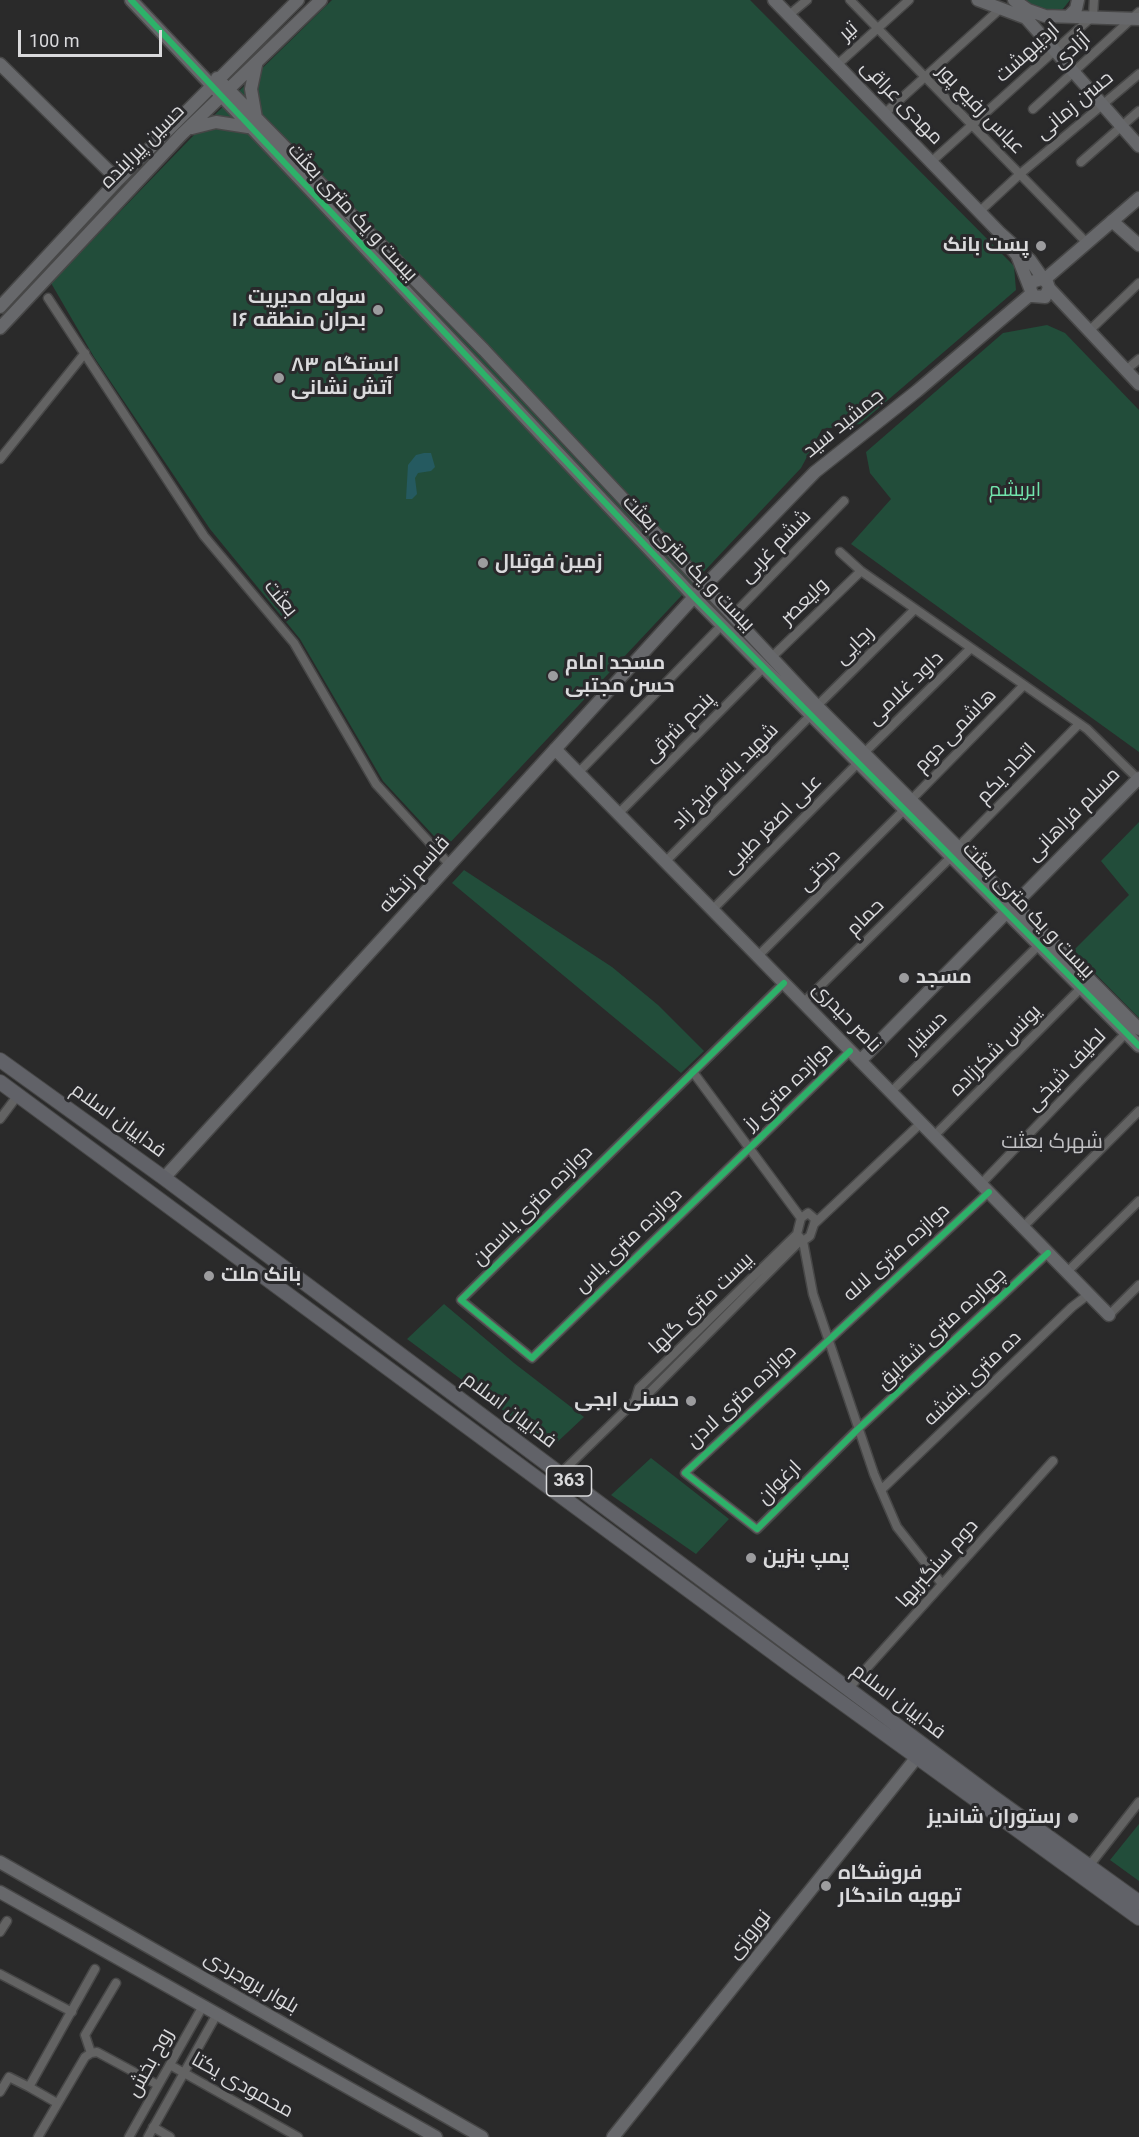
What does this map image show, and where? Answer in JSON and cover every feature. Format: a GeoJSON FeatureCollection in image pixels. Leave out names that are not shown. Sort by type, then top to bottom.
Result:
{"type":"FeatureCollection","features":[{"type":"Feature","properties":{"kind":"main road","name":"فداییان اسلام"},"geometry":{"type":"LineString","coordinates":[[0,1059],[164,1178],[848,1689],[1139,1902]]}},
{"type":"Feature","properties":{"kind":"main road","name":"فداییان اسلام"},"geometry":{"type":"LineString","coordinates":[[0,1082],[1139,1918]]}},
{"type":"Feature","properties":{"kind":"street"},"geometry":{"type":"LineString","coordinates":[[131,0],[193,64],[214,81]]}},
{"type":"Feature","properties":{"kind":"street","name":"حسین پیراینده"},"geometry":{"type":"LineString","coordinates":[[0,307],[214,81],[298,0]]}},
{"type":"Feature","properties":{"kind":"street","name":"حسین پیراینده"},"geometry":{"type":"LineString","coordinates":[[0,328],[181,135],[321,0]]}},
{"type":"Feature","properties":{"kind":"street","name":"مهدی عراقی"},"geometry":{"type":"LineString","coordinates":[[774,0],[999,232]]}},
{"type":"Feature","properties":{"kind":"street"},"geometry":{"type":"LineString","coordinates":[[789,15],[807,0]]}},
{"type":"Feature","properties":{"kind":"street","name":"عباس رفیع پور"},"geometry":{"type":"LineString","coordinates":[[850,0],[1087,243]]}},
{"type":"Feature","properties":{"kind":"street","name":"تیر"},"geometry":{"type":"LineString","coordinates":[[837,65],[909,0]]}},
{"type":"Feature","properties":{"kind":"street"},"geometry":{"type":"LineString","coordinates":[[978,0],[1010,3],[1045,16],[1137,16]]}},
{"type":"Feature","properties":{"kind":"street"},"geometry":{"type":"LineString","coordinates":[[1070,15],[1076,9],[1078,1],[1094,0],[1093,16]]}},
{"type":"Feature","properties":{"kind":"street"},"geometry":{"type":"LineString","coordinates":[[1010,3],[1026,18],[1139,146]]}},
{"type":"Feature","properties":{"kind":"street"},"geometry":{"type":"LineString","coordinates":[[884,114],[1010,3]]}},
{"type":"Feature","properties":{"kind":"street","name":"اردیبهشت"},"geometry":{"type":"LineString","coordinates":[[931,162],[1093,16]]}},
{"type":"Feature","properties":{"kind":"street","name":"آزادی"},"geometry":{"type":"LineString","coordinates":[[1032,109],[1137,16]]}},
{"type":"Feature","properties":{"kind":"street"},"geometry":{"type":"LineString","coordinates":[[181,135],[195,126],[216,122],[252,123],[252,74],[258,61]]}},
{"type":"Feature","properties":{"kind":"street"},"geometry":{"type":"LineString","coordinates":[[0,64],[118,180]]}},
{"type":"Feature","properties":{"kind":"street"},"geometry":{"type":"LineString","coordinates":[[193,64],[211,70],[229,67]]}},
{"type":"Feature","properties":{"kind":"street","name":"حسن زمانی"},"geometry":{"type":"LineString","coordinates":[[980,212],[1020,174],[1139,74]]}},
{"type":"Feature","properties":{"kind":"street","name":"بیست و یک متری بعثت"},"geometry":{"type":"LineString","coordinates":[[214,81],[694,597],[722,625],[769,661]]}},
{"type":"Feature","properties":{"kind":"street"},"geometry":{"type":"LineString","coordinates":[[1081,162],[1139,111]]}},
{"type":"Feature","properties":{"kind":"street","name":"بیست و یک متری بعثت"},"geometry":{"type":"LineString","coordinates":[[252,123],[484,350],[732,616],[814,710],[1009,907],[1139,1029]]}},
{"type":"Feature","properties":{"kind":"street"},"geometry":{"type":"LineString","coordinates":[[1033,293],[1044,297],[1047,284],[1087,243],[1139,198]]}},
{"type":"Feature","properties":{"kind":"street"},"geometry":{"type":"LineString","coordinates":[[1112,221],[1139,245]]}},
{"type":"Feature","properties":{"kind":"street"},"geometry":{"type":"LineString","coordinates":[[999,232],[1030,260],[1065,306],[1139,384]]}},
{"type":"Feature","properties":{"kind":"street"},"geometry":{"type":"LineString","coordinates":[[999,232],[1017,255],[1033,293],[1065,306]]}},
{"type":"Feature","properties":{"kind":"street"},"geometry":{"type":"LineString","coordinates":[[1033,293],[1035,280],[1047,284]]}},
{"type":"Feature","properties":{"kind":"street"},"geometry":{"type":"LineString","coordinates":[[1089,331],[1139,283]]}},
{"type":"Feature","properties":{"kind":"street","name":"جمشید سید"},"geometry":{"type":"LineString","coordinates":[[694,597],[825,462],[917,391],[1033,293]]}},
{"type":"Feature","properties":{"kind":"street","name":"بعثت"},"geometry":{"type":"LineString","coordinates":[[48,298],[204,536],[294,643],[308,672],[376,784],[450,865]]}},
{"type":"Feature","properties":{"kind":"street"},"geometry":{"type":"LineString","coordinates":[[0,459],[85,353]]}},
{"type":"Feature","properties":{"kind":"street"},"geometry":{"type":"LineString","coordinates":[[1126,370],[1139,359]]}},
{"type":"Feature","properties":{"kind":"street","name":"ششم غربی"},"geometry":{"type":"LineString","coordinates":[[732,616],[844,501]]}},
{"type":"Feature","properties":{"kind":"street"},"geometry":{"type":"LineString","coordinates":[[840,552],[861,571],[1079,724],[1138,778]]}},
{"type":"Feature","properties":{"kind":"street","name":"ولیعصر"},"geometry":{"type":"LineString","coordinates":[[769,661],[861,571]]}},
{"type":"Feature","properties":{"kind":"street","name":"قاسم زنگنه"},"geometry":{"type":"LineString","coordinates":[[164,1178],[694,597]]}},
{"type":"Feature","properties":{"kind":"street","name":"رجایی"},"geometry":{"type":"LineString","coordinates":[[814,710],[915,609]]}},
{"type":"Feature","properties":{"kind":"street"},"geometry":{"type":"LineString","coordinates":[[578,773],[722,625]]}},
{"type":"Feature","properties":{"kind":"street","name":"داود غلامی"},"geometry":{"type":"LineString","coordinates":[[861,758],[971,648]]}},
{"type":"Feature","properties":{"kind":"street","name":"پنجم شرقی"},"geometry":{"type":"LineString","coordinates":[[618,814],[769,661]]}},
{"type":"Feature","properties":{"kind":"street","name":"هاشمی دوم"},"geometry":{"type":"LineString","coordinates":[[908,804],[1024,685]]}},
{"type":"Feature","properties":{"kind":"street","name":"شهید باقر فرخ زاد"},"geometry":{"type":"LineString","coordinates":[[665,862],[814,710]]}},
{"type":"Feature","properties":{"kind":"street","name":"اتحاد یکم"},"geometry":{"type":"LineString","coordinates":[[955,851],[1079,724]]}},
{"type":"Feature","properties":{"kind":"street","name":"ناصر حیدری"},"geometry":{"type":"LineString","coordinates":[[555,749],[1109,1315]]}},
{"type":"Feature","properties":{"kind":"street","name":"علی اصغر طیبی"},"geometry":{"type":"LineString","coordinates":[[712,910],[861,758]]}},
{"type":"Feature","properties":{"kind":"street","name":"مسلم فراهانی"},"geometry":{"type":"LineString","coordinates":[[860,1061],[1138,778]]}},
{"type":"Feature","properties":{"kind":"street","name":"درختی"},"geometry":{"type":"LineString","coordinates":[[758,956],[908,804]]}},
{"type":"Feature","properties":{"kind":"street","name":"حمام"},"geometry":{"type":"LineString","coordinates":[[803,1003],[955,851]]}},
{"type":"Feature","properties":{"kind":"street","name":"بیست و یک متری بعثت"},"geometry":{"type":"LineString","coordinates":[[1009,907],[1038,946],[1139,1046]]}},
{"type":"Feature","properties":{"kind":"street","name":"دستیار"},"geometry":{"type":"LineString","coordinates":[[891,1092],[1038,946]]}},
{"type":"Feature","properties":{"kind":"street"},"geometry":{"type":"LineString","coordinates":[[784,983],[693,1072],[801,1218],[800,1239],[813,1294],[881,1490],[897,1527],[942,1584]]}},
{"type":"Feature","properties":{"kind":"street","name":"یونس شکرزاده"},"geometry":{"type":"LineString","coordinates":[[934,1136],[1082,988]]}},
{"type":"Feature","properties":{"kind":"street","name":"لطیف شیخی"},"geometry":{"type":"LineString","coordinates":[[985,1188],[1126,1034]]}},
{"type":"Feature","properties":{"kind":"street","name":"دوازده متری رز"},"geometry":{"type":"LineString","coordinates":[[750,1148],[850,1051]]}},
{"type":"Feature","properties":{"kind":"street","name":"دوازده متری یاسمن"},"geometry":{"type":"LineString","coordinates":[[532,1358],[461,1300],[693,1072]]}},
{"type":"Feature","properties":{"kind":"street"},"geometry":{"type":"LineString","coordinates":[[0,1119],[18,1095]]}},
{"type":"Feature","properties":{"kind":"street"},"geometry":{"type":"LineString","coordinates":[[1023,1227],[1139,1111]]}},
{"type":"Feature","properties":{"kind":"street"},"geometry":{"type":"LineString","coordinates":[[814,1224],[921,1123]]}},
{"type":"Feature","properties":{"kind":"street","name":"دوازده متری یاس"},"geometry":{"type":"LineString","coordinates":[[532,1358],[750,1148]]}},
{"type":"Feature","properties":{"kind":"street","name":"دوازده متری لاله"},"geometry":{"type":"LineString","coordinates":[[828,1338],[985,1188]]}},
{"type":"Feature","properties":{"kind":"street"},"geometry":{"type":"LineString","coordinates":[[1067,1272],[1139,1201]]}},
{"type":"Feature","properties":{"kind":"street"},"geometry":{"type":"LineString","coordinates":[[801,1218],[811,1214],[815,1219],[814,1224]]}},
{"type":"Feature","properties":{"kind":"street","name":"بیست متری گلها"},"geometry":{"type":"LineString","coordinates":[[560,1474],[635,1401],[639,1388],[800,1239],[810,1236],[814,1224]]}},
{"type":"Feature","properties":{"kind":"street","name":"چهارده متری شقایق"},"geometry":{"type":"LineString","coordinates":[[858,1429],[1048,1253]]}},
{"type":"Feature","properties":{"kind":"street"},"geometry":{"type":"LineString","coordinates":[[1109,1315],[1139,1285]]}},
{"type":"Feature","properties":{"kind":"street","name":"ده متری بنفشه"},"geometry":{"type":"LineString","coordinates":[[881,1490],[1072,1307],[1089,1294]]}},
{"type":"Feature","properties":{"kind":"street","name":"دوازده متری لادن"},"geometry":{"type":"LineString","coordinates":[[721,1501],[685,1473],[828,1338]]}},
{"type":"Feature","properties":{"kind":"street","name":"ارغوان"},"geometry":{"type":"LineString","coordinates":[[721,1501],[757,1529],[858,1429]]}},
{"type":"Feature","properties":{"kind":"street","name":"دوم سنگبریها"},"geometry":{"type":"LineString","coordinates":[[848,1689],[1053,1461]]}},
{"type":"Feature","properties":{"kind":"street","name":"نوروزی"},"geometry":{"type":"LineString","coordinates":[[613,2137],[917,1757]]}},
{"type":"Feature","properties":{"kind":"street"},"geometry":{"type":"LineString","coordinates":[[1089,1866],[1139,1802]]}},
{"type":"Feature","properties":{"kind":"street","name":"بلوار بروجردی"},"geometry":{"type":"LineString","coordinates":[[0,1863],[482,2137]]}},
{"type":"Feature","properties":{"kind":"street"},"geometry":{"type":"LineString","coordinates":[[0,1892],[436,2137]]}},
{"type":"Feature","properties":{"kind":"street"},"geometry":{"type":"LineString","coordinates":[[0,1932],[7,1921]]}},
{"type":"Feature","properties":{"kind":"street"},"geometry":{"type":"LineString","coordinates":[[29,2086],[95,1969]]}},
{"type":"Feature","properties":{"kind":"street"},"geometry":{"type":"LineString","coordinates":[[0,1974],[72,2012]]}},
{"type":"Feature","properties":{"kind":"street"},"geometry":{"type":"LineString","coordinates":[[91,2053],[85,2035],[116,1983]]}},
{"type":"Feature","properties":{"kind":"street","name":"روح بخش"},"geometry":{"type":"LineString","coordinates":[[129,2137],[203,2006]]}},
{"type":"Feature","properties":{"kind":"street","name":"روح بخش"},"geometry":{"type":"LineString","coordinates":[[148,2137],[217,2014]]}},
{"type":"Feature","properties":{"kind":"street"},"geometry":{"type":"LineString","coordinates":[[38,2137],[85,2057],[91,2053],[97,2052],[158,2085]]}},
{"type":"Feature","properties":{"kind":"street","name":"محمودی یکتا"},"geometry":{"type":"LineString","coordinates":[[170,2065],[298,2137]]}},
{"type":"Feature","properties":{"kind":"street"},"geometry":{"type":"LineString","coordinates":[[0,2092],[9,2077],[57,2103]]}},
{"type":"Feature","properties":{"kind":"street"},"geometry":{"type":"LineString","coordinates":[[153,2127],[170,2137]]}},
{"type":"Feature","properties":{"kind":"green space"},"geometry":{"type":"Polygon","coordinates":[[[332,0],[750,0],[1014,266],[1016,290],[860,424],[822,429],[801,468],[445,848],[383,781],[300,639],[210,529],[94,357],[51,283],[190,139],[332,0]]]}},
{"type":"Feature","properties":{"kind":"green space"},"geometry":{"type":"Polygon","coordinates":[[[1019,0],[1070,0],[1062,10],[1055,11],[1038,9],[1019,0]]]}},
{"type":"Feature","properties":{"kind":"green space","name":"ابریشم"},"geometry":{"type":"Polygon","coordinates":[[[1047,325],[1065,333],[1139,410],[1139,752],[851,544],[891,499],[870,473],[866,452],[1003,333],[1047,325]]]}},
{"type":"Feature","properties":{"kind":"green space"},"geometry":{"type":"Polygon","coordinates":[[[1139,822],[1139,1018],[1073,951],[1129,895],[1101,861],[1139,822]]]}},
{"type":"Feature","properties":{"kind":"green space"},"geometry":{"type":"Polygon","coordinates":[[[464,870],[612,967],[658,1005],[704,1051],[681,1073],[452,883],[464,870]]]}},
{"type":"Feature","properties":{"kind":"green space"},"geometry":{"type":"Polygon","coordinates":[[[444,1304],[514,1363],[584,1417],[552,1447],[407,1339],[444,1304]]]}},
{"type":"Feature","properties":{"kind":"green space"},"geometry":{"type":"Polygon","coordinates":[[[651,1458],[729,1519],[696,1554],[611,1495],[651,1458]]]}},
{"type":"Feature","properties":{"kind":"green space"},"geometry":{"type":"Polygon","coordinates":[[[1139,1824],[1139,1881],[1110,1860],[1139,1824]]]}},
{"type":"Feature","properties":{"kind":"water"},"geometry":{"type":"Polygon","coordinates":[[[431,453],[435,467],[431,471],[418,473],[415,478],[417,494],[412,499],[406,499],[408,465],[416,455],[431,453]]]}},
{"type":"Feature","properties":{"kind":"cycle path"},"geometry":{"type":"LineString","coordinates":[[131,0],[694,597],[1139,1046]]}},
{"type":"Feature","properties":{"kind":"cycle path"},"geometry":{"type":"LineString","coordinates":[[784,983],[461,1300],[532,1358],[850,1051]]}},
{"type":"Feature","properties":{"kind":"cycle path"},"geometry":{"type":"LineString","coordinates":[[989,1192],[685,1473],[757,1529],[858,1429],[1048,1253]]}},
{"type":"Feature","properties":{"kind":"place","name":"پست بانک"},"geometry":{"type":"Point","coordinates":[1041,246]}},
{"type":"Feature","properties":{"kind":"place","name":"سوله مدیریت بحران منطقه ۱۶"},"geometry":{"type":"Point","coordinates":[378,310]}},
{"type":"Feature","properties":{"kind":"place","name":"ایستگاه ۸۳ آتش نشانی"},"geometry":{"type":"Point","coordinates":[279,378]}},
{"type":"Feature","properties":{"kind":"place","name":"زمین فوتبال"},"geometry":{"type":"Point","coordinates":[483,563]}},
{"type":"Feature","properties":{"kind":"place","name":"مسجد امام حسن مجتبی"},"geometry":{"type":"Point","coordinates":[553,676]}},
{"type":"Feature","properties":{"kind":"place","name":"مسجد"},"geometry":{"type":"Point","coordinates":[904,978]}},
{"type":"Feature","properties":{"kind":"place","name":"بانک ملت"},"geometry":{"type":"Point","coordinates":[209,1276]}},
{"type":"Feature","properties":{"kind":"place","name":"حسنی ابجی"},"geometry":{"type":"Point","coordinates":[691,1401]}},
{"type":"Feature","properties":{"kind":"place","name":"پمپ بنزین"},"geometry":{"type":"Point","coordinates":[751,1558]}},
{"type":"Feature","properties":{"kind":"place","name":"رستوران شاندیز"},"geometry":{"type":"Point","coordinates":[1073,1818]}},
{"type":"Feature","properties":{"kind":"place","name":"فروشگاه تهویه ماندگار"},"geometry":{"type":"Point","coordinates":[826,1886]}},
{"type":"Feature","properties":{"kind":"district","name":"شهرک بعثت"},"geometry":{"type":"Point","coordinates":[1052,1143]}}]}
